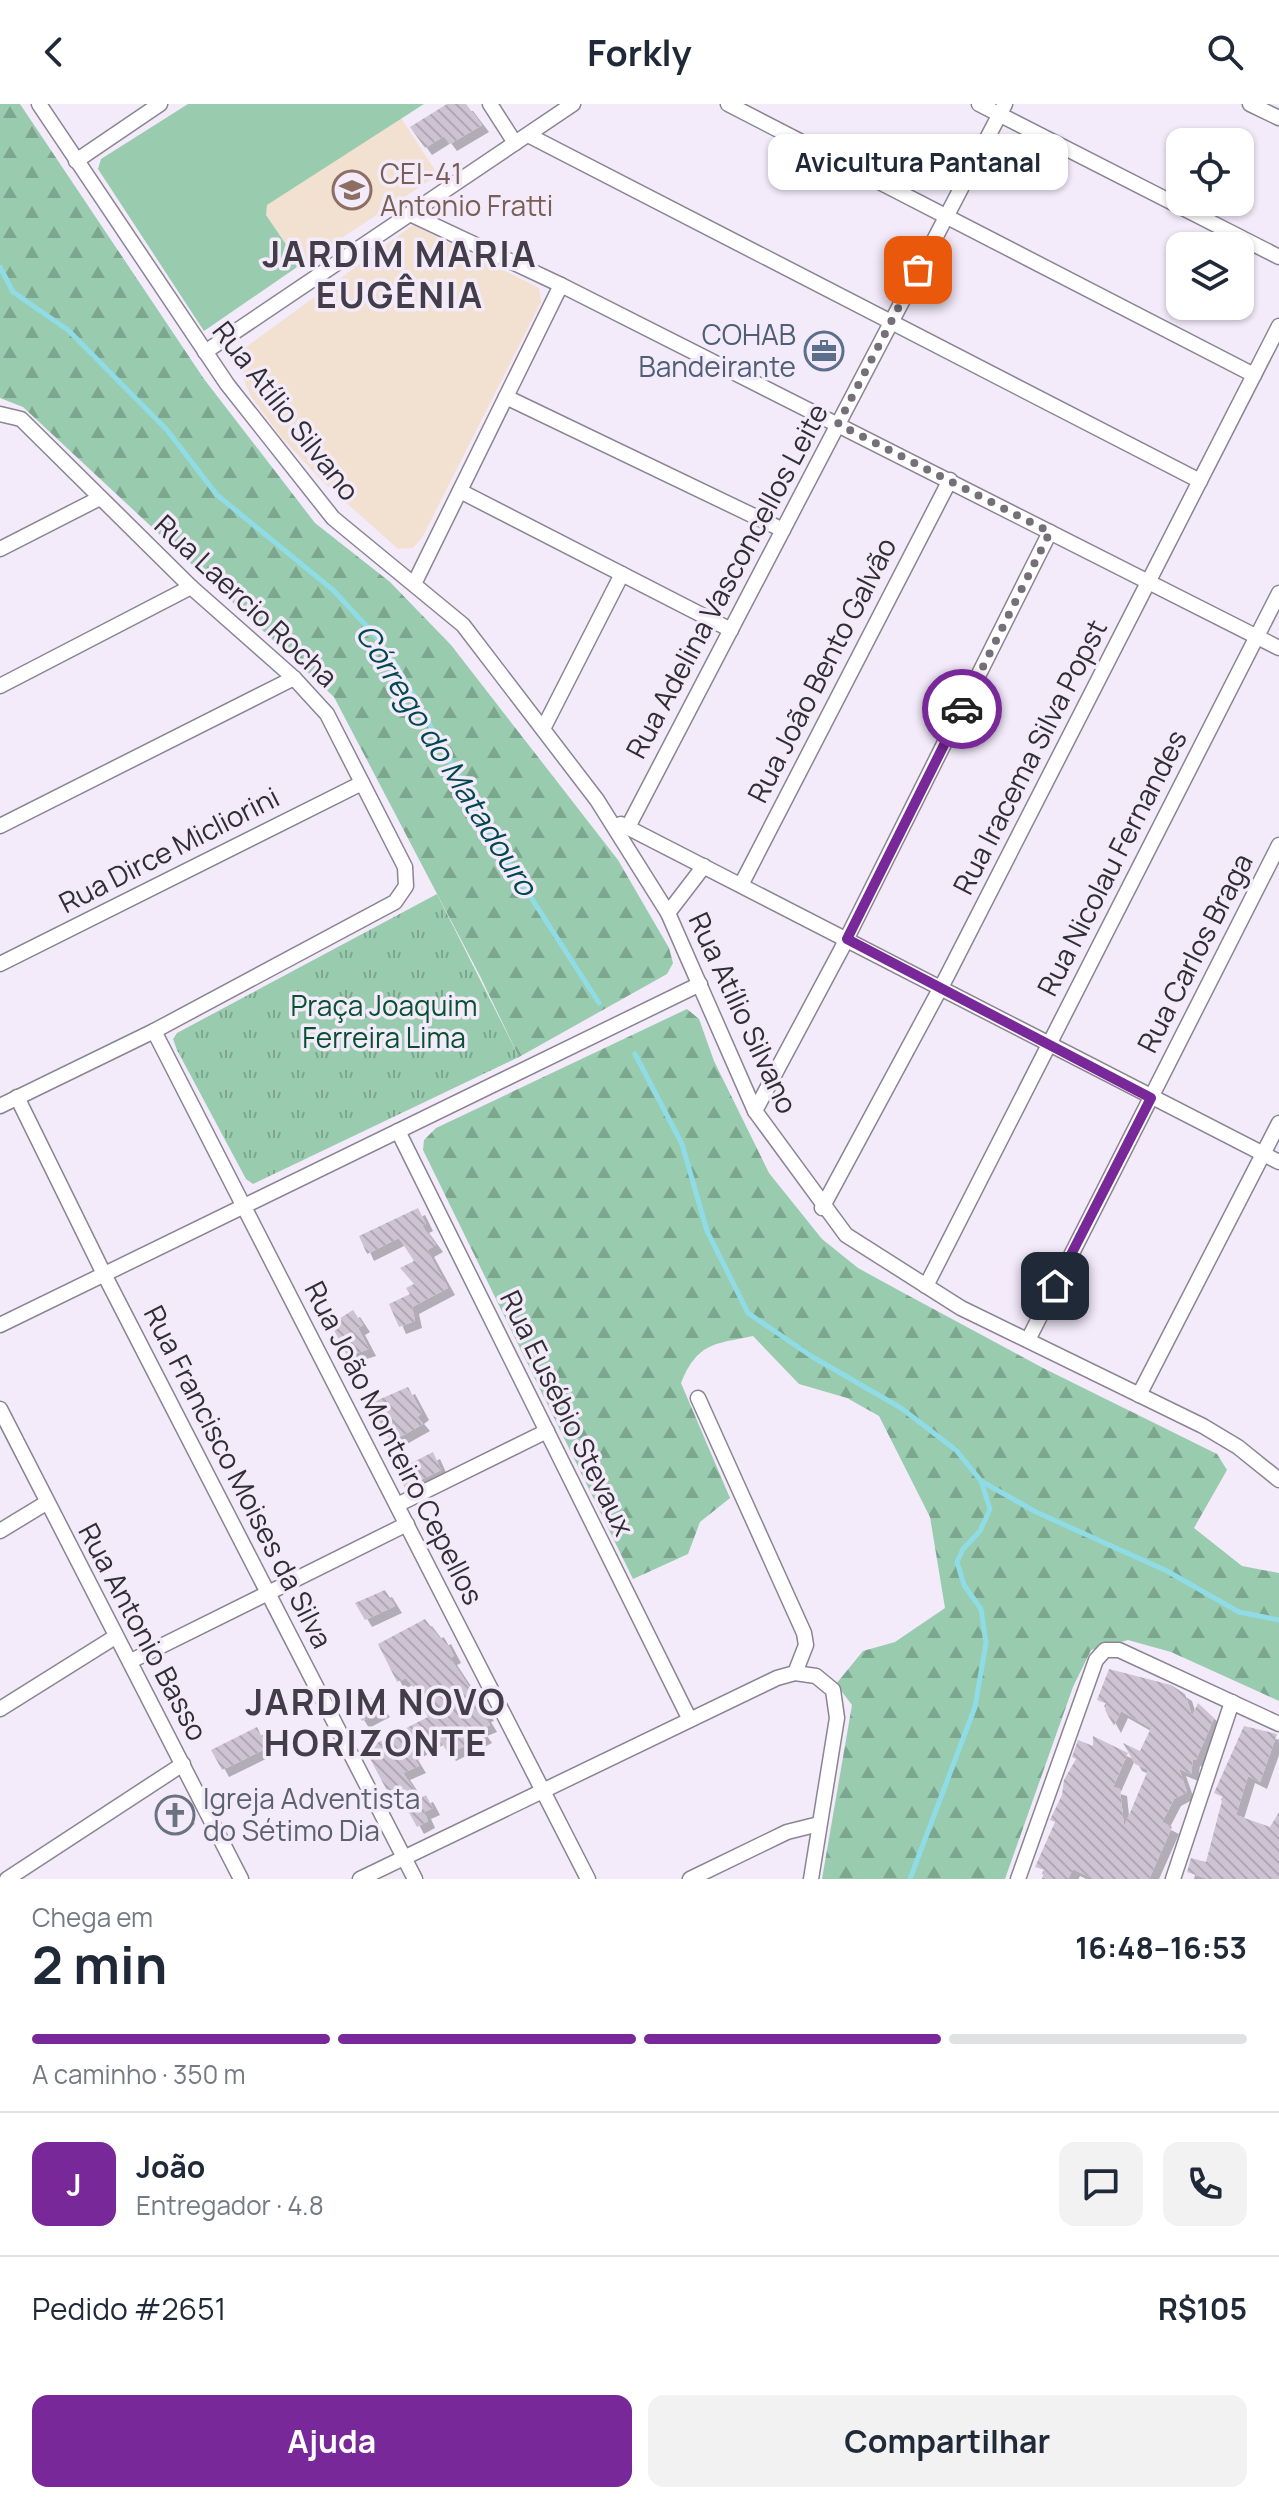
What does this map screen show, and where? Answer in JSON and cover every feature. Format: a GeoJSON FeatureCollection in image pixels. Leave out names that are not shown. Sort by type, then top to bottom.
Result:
{"type":"FeatureCollection","features":[{"type":"Feature","properties":{"kind":"street","name":"Rua Atílio Silvano"},"geometry":{"type":"LineString","coordinates":[[39,104],[205,352],[333,518],[463,625],[544,727],[668,913],[755,1111],[822,1208],[846,1235],[961,1308],[1238,1447],[1279,1480]]}},
{"type":"Feature","properties":{"kind":"street"},"geometry":{"type":"LineString","coordinates":[[76,161],[160,104]]}},
{"type":"Feature","properties":{"kind":"street"},"geometry":{"type":"LineString","coordinates":[[490,104],[522,139],[1200,481]]}},
{"type":"Feature","properties":{"kind":"street"},"geometry":{"type":"LineString","coordinates":[[205,352],[573,104]]}},
{"type":"Feature","properties":{"kind":"street"},"geometry":{"type":"LineString","coordinates":[[728,104],[1254,375]]}},
{"type":"Feature","properties":{"kind":"street"},"geometry":{"type":"LineString","coordinates":[[979,104],[1002,109],[1279,257]]}},
{"type":"Feature","properties":{"kind":"street"},"geometry":{"type":"LineString","coordinates":[[1250,104],[1279,118]]}},
{"type":"Feature","properties":{"kind":"street","name":"Rua Adelina Vasconcellos Leite"},"geometry":{"type":"LineString","coordinates":[[628,827],[1002,109]]}},
{"type":"Feature","properties":{"kind":"street"},"geometry":{"type":"LineString","coordinates":[[410,214],[561,285],[1279,648]]}},
{"type":"Feature","properties":{"kind":"street"},"geometry":{"type":"LineString","coordinates":[[414,584],[561,285]]}},
{"type":"Feature","properties":{"kind":"street","name":"Rua Iracema Silva Popst"},"geometry":{"type":"LineString","coordinates":[[822,1208],[941,988],[1279,326]]}},
{"type":"Feature","properties":{"kind":"street"},"geometry":{"type":"LineString","coordinates":[[506,397],[783,530]]}},
{"type":"Feature","properties":{"kind":"street","name":"Rua Laercio Rocha"},"geometry":{"type":"LineString","coordinates":[[0,414],[21,419],[191,587],[294,678],[327,714],[405,867],[406,886],[395,902],[154,1031],[0,1106]]}},
{"type":"Feature","properties":{"kind":"street","name":"Rua João Bento Galvão"},"geometry":{"type":"LineString","coordinates":[[741,885],[950,480]]}},
{"type":"Feature","properties":{"kind":"street"},"geometry":{"type":"LineString","coordinates":[[460,491],[731,630]]}},
{"type":"Feature","properties":{"kind":"street"},"geometry":{"type":"LineString","coordinates":[[0,549],[100,498]]}},
{"type":"Feature","properties":{"kind":"street"},"geometry":{"type":"LineString","coordinates":[[755,1111],[847,939],[1050,532]]}},
{"type":"Feature","properties":{"kind":"street"},"geometry":{"type":"LineString","coordinates":[[544,727],[622,574]]}},
{"type":"Feature","properties":{"kind":"street"},"geometry":{"type":"LineString","coordinates":[[0,686],[191,587]]}},
{"type":"Feature","properties":{"kind":"street","name":"Rua Nicolau Fernandes"},"geometry":{"type":"LineString","coordinates":[[926,1286],[1279,593]]}},
{"type":"Feature","properties":{"kind":"street"},"geometry":{"type":"LineString","coordinates":[[0,826],[294,678]]}},
{"type":"Feature","properties":{"kind":"street","name":"Rua Dirce Micliorini"},"geometry":{"type":"LineString","coordinates":[[0,964],[362,783]]}},
{"type":"Feature","properties":{"kind":"street"},"geometry":{"type":"LineString","coordinates":[[604,815],[1279,1162]]}},
{"type":"Feature","properties":{"kind":"street","name":"Rua Carlos Braga"},"geometry":{"type":"LineString","coordinates":[[1028,1340],[1279,845]]}},
{"type":"Feature","properties":{"kind":"street","name":"Rua Atílio Silvano"},"geometry":{"type":"LineString","coordinates":[[668,913],[704,866]]}},
{"type":"Feature","properties":{"kind":"street"},"geometry":{"type":"LineString","coordinates":[[0,1325],[700,984]]}},
{"type":"Feature","properties":{"kind":"street","name":"Rua João Monteiro Cepellos"},"geometry":{"type":"LineString","coordinates":[[154,1031],[588,1879]]}},
{"type":"Feature","properties":{"kind":"street","name":"Rua Francisco Moises da Silva"},"geometry":{"type":"LineString","coordinates":[[17,1097],[104,1274],[415,1879]]}},
{"type":"Feature","properties":{"kind":"street"},"geometry":{"type":"LineString","coordinates":[[1139,1395],[1279,1123]]}},
{"type":"Feature","properties":{"kind":"street","name":"Rua Eusébio Stevaux"},"geometry":{"type":"LineString","coordinates":[[398,1131],[689,1718]]}},
{"type":"Feature","properties":{"kind":"street"},"geometry":{"type":"LineString","coordinates":[[698,1398],[804,1633],[806,1645],[795,1673]]}},
{"type":"Feature","properties":{"kind":"street","name":"Rua Antonio Basso"},"geometry":{"type":"LineString","coordinates":[[0,1409],[241,1879]]}},
{"type":"Feature","properties":{"kind":"street"},"geometry":{"type":"LineString","coordinates":[[397,1505],[547,1431]]}},
{"type":"Feature","properties":{"kind":"street"},"geometry":{"type":"LineString","coordinates":[[0,1531],[46,1503]]}},
{"type":"Feature","properties":{"kind":"street"},"geometry":{"type":"LineString","coordinates":[[131,1661],[407,1524]]}},
{"type":"Feature","properties":{"kind":"street"},"geometry":{"type":"LineString","coordinates":[[0,1709],[115,1637]]}},
{"type":"Feature","properties":{"kind":"street"},"geometry":{"type":"LineString","coordinates":[[1018,1879],[1096,1660],[1105,1650],[1119,1650],[1279,1724]]}},
{"type":"Feature","properties":{"kind":"street"},"geometry":{"type":"LineString","coordinates":[[360,1879],[689,1718],[795,1673],[816,1676],[833,1690],[837,1718],[811,1879]]}},
{"type":"Feature","properties":{"kind":"street"},"geometry":{"type":"LineString","coordinates":[[1173,1879],[1232,1702]]}},
{"type":"Feature","properties":{"kind":"street"},"geometry":{"type":"LineString","coordinates":[[7,1879],[183,1764]]}},
{"type":"Feature","properties":{"kind":"street"},"geometry":{"type":"LineString","coordinates":[[690,1879],[787,1832],[819,1824]]}},
{"type":"Feature","properties":{"kind":"shaded area","name":"CEI-41 Antonio Fratti"},"geometry":{"type":"Polygon","coordinates":[[[401,118],[438,175],[300,265],[266,215],[266,205],[401,118]]]}},
{"type":"Feature","properties":{"kind":"shaded area"},"geometry":{"type":"Polygon","coordinates":[[[413,225],[539,288],[541,302],[423,536],[413,548],[398,549],[323,482],[282,438],[250,395],[234,356],[413,225]]]}},
{"type":"Feature","properties":{"kind":"green space"},"geometry":{"type":"Polygon","coordinates":[[[0,104],[20,104],[204,379],[315,523],[390,582],[451,645],[618,860],[669,948],[673,963],[667,974],[519,1057],[334,697],[23,407],[0,398],[0,104]]]}},
{"type":"Feature","properties":{"kind":"green space"},"geometry":{"type":"Polygon","coordinates":[[[188,104],[424,104],[267,205],[266,215],[300,265],[204,331],[98,169],[101,159],[188,104]]]}},
{"type":"Feature","properties":{"kind":"green space","name":"Praça Joaquim Ferreira Lima"},"geometry":{"type":"Polygon","coordinates":[[[437,894],[519,1057],[253,1184],[246,1179],[173,1039],[177,1033],[437,894]]]}},
{"type":"Feature","properties":{"kind":"green space"},"geometry":{"type":"Polygon","coordinates":[[[687,1009],[699,1019],[714,1061],[769,1173],[822,1239],[858,1268],[900,1291],[1045,1369],[1217,1454],[1227,1470],[1194,1528],[1242,1566],[1279,1573],[1279,1701],[1171,1652],[1128,1640],[1091,1650],[1073,1687],[1005,1879],[822,1879],[852,1705],[836,1684],[863,1651],[895,1642],[945,1608],[930,1517],[879,1416],[847,1398],[799,1384],[753,1336],[708,1348],[694,1360],[681,1383],[730,1498],[700,1522],[688,1554],[633,1579],[423,1150],[424,1140],[436,1128],[687,1009]]]}},
{"type":"Feature","properties":{"kind":"building"},"geometry":{"type":"Polygon","coordinates":[[[447,104],[466,104],[482,125],[450,144],[444,136],[425,148],[410,127],[447,104]]]}},
{"type":"Feature","properties":{"kind":"building"},"geometry":{"type":"Polygon","coordinates":[[[418,1208],[426,1224],[422,1226],[436,1245],[427,1250],[448,1288],[412,1307],[415,1321],[399,1327],[389,1304],[410,1294],[406,1288],[414,1284],[400,1268],[414,1261],[399,1238],[367,1254],[359,1236],[418,1208]]]}},
{"type":"Feature","properties":{"kind":"building"},"geometry":{"type":"Polygon","coordinates":[[[353,1310],[363,1325],[358,1328],[369,1349],[347,1356],[331,1324],[353,1310]]]}},
{"type":"Feature","properties":{"kind":"building"},"geometry":{"type":"Polygon","coordinates":[[[408,1387],[422,1413],[417,1417],[423,1424],[391,1442],[369,1404],[408,1387]]]}},
{"type":"Feature","properties":{"kind":"building"},"geometry":{"type":"Polygon","coordinates":[[[433,1452],[441,1470],[405,1488],[396,1471],[433,1452]]]}},
{"type":"Feature","properties":{"kind":"building"},"geometry":{"type":"Polygon","coordinates":[[[385,1590],[395,1606],[365,1620],[355,1603],[385,1590]]]}},
{"type":"Feature","properties":{"kind":"building"},"geometry":{"type":"Polygon","coordinates":[[[425,1619],[440,1639],[444,1637],[454,1656],[450,1658],[487,1714],[484,1715],[490,1725],[480,1729],[485,1736],[449,1754],[438,1737],[411,1753],[419,1766],[403,1773],[420,1798],[426,1795],[433,1808],[424,1812],[428,1821],[417,1827],[401,1798],[393,1802],[365,1749],[428,1717],[419,1701],[423,1699],[406,1678],[397,1682],[378,1644],[425,1619]]]}},
{"type":"Feature","properties":{"kind":"building"},"geometry":{"type":"Polygon","coordinates":[[[1109,1669],[1171,1685],[1185,1694],[1192,1716],[1198,1703],[1214,1718],[1196,1760],[1193,1759],[1191,1774],[1179,1769],[1187,1792],[1174,1799],[1162,1822],[1172,1827],[1149,1879],[1094,1879],[1073,1869],[1068,1879],[1042,1879],[1045,1870],[1035,1867],[1055,1822],[1050,1820],[1062,1795],[1064,1780],[1076,1759],[1072,1757],[1078,1740],[1093,1746],[1093,1736],[1128,1753],[1113,1787],[1120,1789],[1124,1827],[1148,1770],[1135,1764],[1123,1743],[1140,1751],[1151,1728],[1121,1711],[1114,1726],[1105,1710],[1107,1704],[1097,1700],[1109,1669]]]}},
{"type":"Feature","properties":{"kind":"building"},"geometry":{"type":"Polygon","coordinates":[[[373,1697],[383,1710],[362,1721],[354,1708],[373,1697]]]}},
{"type":"Feature","properties":{"kind":"building"},"geometry":{"type":"Polygon","coordinates":[[[1244,1726],[1277,1734],[1260,1782],[1248,1776],[1236,1815],[1270,1827],[1279,1812],[1279,1879],[1208,1879],[1187,1872],[1191,1858],[1206,1862],[1223,1797],[1214,1793],[1244,1726]]]}},
{"type":"Feature","properties":{"kind":"building"},"geometry":{"type":"Polygon","coordinates":[[[257,1727],[267,1748],[222,1770],[211,1750],[257,1727]]]}},
{"type":"Feature","properties":{"kind":"building","name":"Igreja Adventista do Sétimo Dia"},"geometry":{"type":"Polygon","coordinates":[[[175,1802],[188,1817],[170,1828],[161,1812],[175,1802]]]}},
{"type":"Feature","properties":{"kind":"waterway","name":"Córrego do Matadouro"},"geometry":{"type":"LineString","coordinates":[[0,267],[13,292],[68,330],[167,430],[217,495],[333,590],[373,633],[398,668],[499,848],[599,1003]]}},
{"type":"Feature","properties":{"kind":"waterway","name":"Córrego do Matadouro"},"geometry":{"type":"LineString","coordinates":[[635,1054],[682,1144],[707,1231],[748,1313],[811,1356],[901,1408],[956,1450],[981,1481],[1036,1512],[1167,1571],[1239,1612],[1279,1620]]}},
{"type":"Feature","properties":{"kind":"waterway"},"geometry":{"type":"LineString","coordinates":[[910,1879],[975,1707],[986,1643],[981,1609],[964,1585],[957,1562],[963,1549],[980,1531],[990,1509],[981,1481]]}},
{"type":"Feature","properties":{"kind":"way so far"},"geometry":{"type":"LineString","coordinates":[[918,270],[838,424],[1050,532],[962,709]]}},
{"type":"Feature","properties":{"kind":"place","name":"CEI-41 Antonio Fratti"},"geometry":{"type":"Point","coordinates":[352,190]}},
{"type":"Feature","properties":{"kind":"place","name":"Avicultura Pantanal"},"geometry":{"type":"Point","coordinates":[918,270]}},
{"type":"Feature","properties":{"kind":"place","name":"COHAB Bandeirante"},"geometry":{"type":"Point","coordinates":[824,351]}},
{"type":"Feature","properties":{"kind":"place","name":"Igreja Adventista do Sétimo Dia"},"geometry":{"type":"Point","coordinates":[175,1815]}},
{"type":"Feature","properties":{"kind":"district","name":"JARDIM MARIA EUGÊNIA"},"geometry":{"type":"Point","coordinates":[400,274]}},
{"type":"Feature","properties":{"kind":"district","name":"JARDIM NOVO HORIZONTE"},"geometry":{"type":"Point","coordinates":[376,1722]}},
{"type":"Feature","properties":{"kind":"route"},"geometry":{"type":"LineString","coordinates":[[962,709],[847,939],[1050,1042],[1151,1098],[1055,1286]]}}]}
